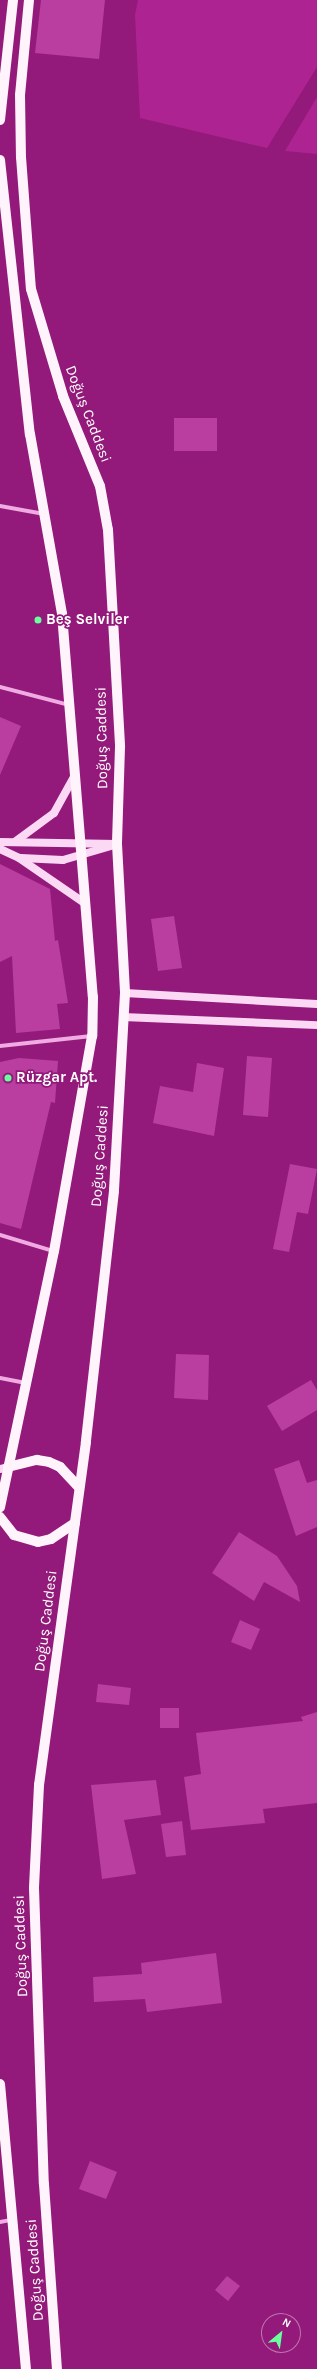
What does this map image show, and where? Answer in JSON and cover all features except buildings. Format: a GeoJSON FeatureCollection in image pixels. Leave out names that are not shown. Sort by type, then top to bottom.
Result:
{"type":"FeatureCollection","features":[{"type":"Feature","properties":{"kind":"main road"},"geometry":{"type":"LineString","coordinates":[[0,120],[13,0]]}},
{"type":"Feature","properties":{"kind":"main road","name":"Doğuş Caddesi"},"geometry":{"type":"LineString","coordinates":[[29,0],[20,96],[21,157],[31,289],[63,396],[100,486],[108,530],[120,747],[117,844],[125,993],[114,1191],[78,1486],[75,1523],[40,1785],[34,1888],[44,2184],[57,2369]]}},
{"type":"Feature","properties":{"kind":"main road","name":"Doğuş Caddesi"},"geometry":{"type":"LineString","coordinates":[[0,160],[30,434],[46,514],[71,706],[81,857],[93,997],[92,1036],[54,1251],[26,1383],[4,1468],[0,1507]]}},
{"type":"Feature","properties":{"kind":"main road"},"geometry":{"type":"LineString","coordinates":[[16,842],[54,812],[75,775]]}},
{"type":"Feature","properties":{"kind":"main road"},"geometry":{"type":"LineString","coordinates":[[0,842],[117,844]]}},
{"type":"Feature","properties":{"kind":"main road"},"geometry":{"type":"LineString","coordinates":[[20,858],[63,860],[81,857],[117,844]]}},
{"type":"Feature","properties":{"kind":"main road"},"geometry":{"type":"LineString","coordinates":[[0,849],[20,858],[86,904]]}},
{"type":"Feature","properties":{"kind":"main road"},"geometry":{"type":"LineString","coordinates":[[125,993],[317,1004]]}},
{"type":"Feature","properties":{"kind":"main road"},"geometry":{"type":"LineString","coordinates":[[123,1017],[317,1026]]}},
{"type":"Feature","properties":{"kind":"main road"},"geometry":{"type":"LineString","coordinates":[[4,1468],[37,1460],[49,1462],[60,1467],[78,1486]]}},
{"type":"Feature","properties":{"kind":"main road"},"geometry":{"type":"LineString","coordinates":[[0,1517],[14,1534],[38,1542],[51,1539],[75,1523]]}},
{"type":"Feature","properties":{"kind":"main road","name":"Doğuş Caddesi"},"geometry":{"type":"LineString","coordinates":[[0,2084],[4,2148],[5,2221],[26,2369]]}},
{"type":"Feature","properties":{"kind":"street"},"geometry":{"type":"LineString","coordinates":[[0,506],[46,514]]}},
{"type":"Feature","properties":{"kind":"street"},"geometry":{"type":"LineString","coordinates":[[0,687],[71,706]]}},
{"type":"Feature","properties":{"kind":"street"},"geometry":{"type":"LineString","coordinates":[[0,1046],[92,1036]]}},
{"type":"Feature","properties":{"kind":"street"},"geometry":{"type":"LineString","coordinates":[[0,1235],[54,1251]]}},
{"type":"Feature","properties":{"kind":"street"},"geometry":{"type":"LineString","coordinates":[[0,1378],[26,1383]]}},
{"type":"Feature","properties":{"kind":"shaded area"},"geometry":{"type":"Polygon","coordinates":[[[138,0],[317,0],[317,67],[267,148],[140,118],[135,15],[138,0]]]}},
{"type":"Feature","properties":{"kind":"shaded area"},"geometry":{"type":"Polygon","coordinates":[[[317,97],[317,154],[285,151],[317,97]]]}},
{"type":"Feature","properties":{"kind":"place","name":"Beş Selviler"},"geometry":{"type":"Point","coordinates":[38,620]}},
{"type":"Feature","properties":{"kind":"place","name":"Rüzgar Apt."},"geometry":{"type":"Point","coordinates":[8,1078]}}]}
